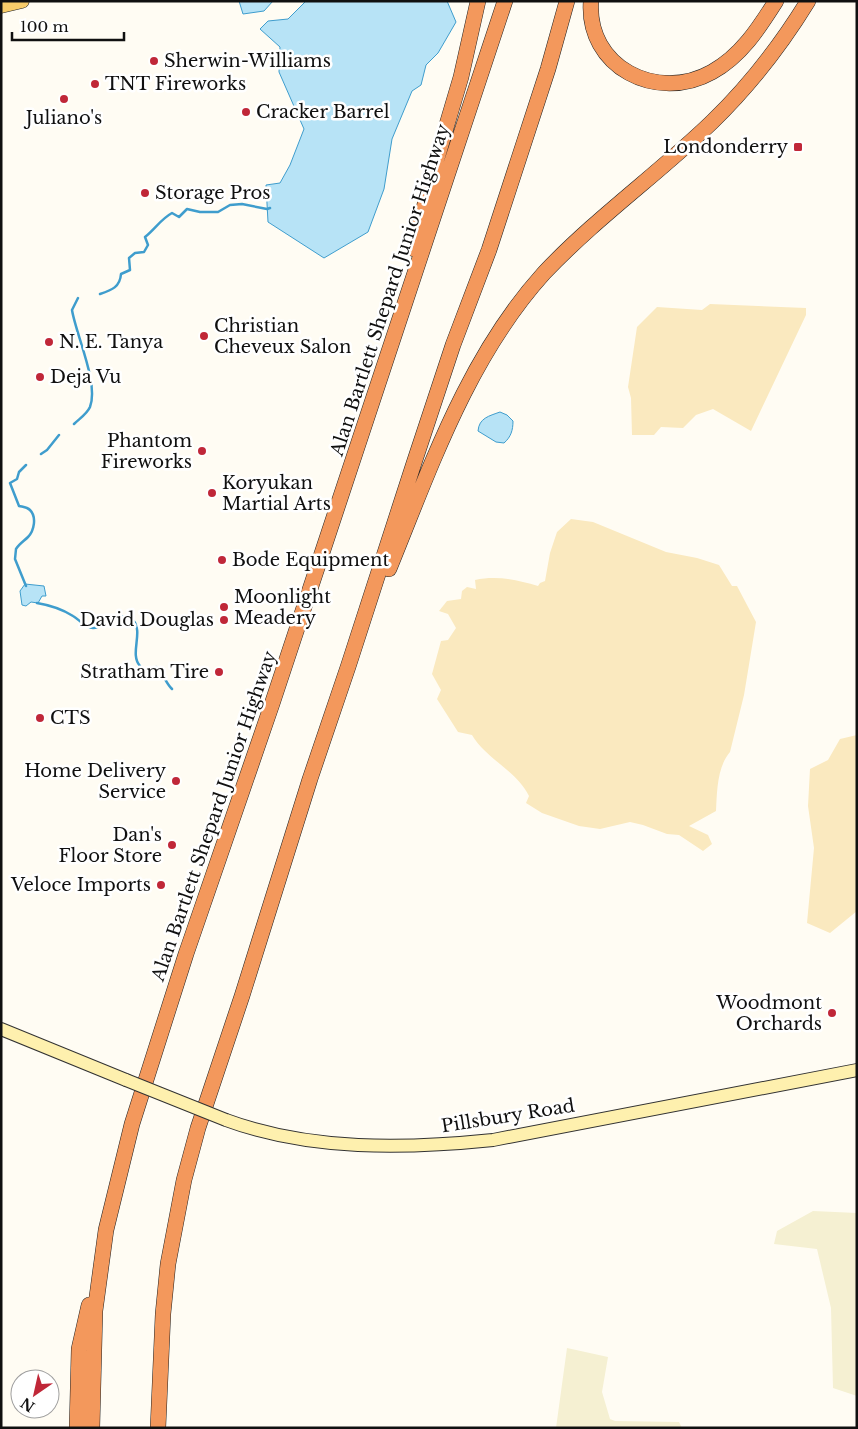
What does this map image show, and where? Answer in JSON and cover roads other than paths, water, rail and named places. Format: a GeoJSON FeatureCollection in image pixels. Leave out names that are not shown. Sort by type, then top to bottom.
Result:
{"type":"FeatureCollection","features":[{"type":"Feature","properties":{"kind":"highway"},"geometry":{"type":"LineString","coordinates":[[392,344],[432,175],[461,77],[478,1]]}},
{"type":"Feature","properties":{"kind":"highway","name":"Alan Bartlett Shepard Junior Highway"},"geometry":{"type":"LineString","coordinates":[[92,1428],[95,1311],[100,1273],[106,1230],[132,1124],[186,954],[272,704],[505,1]]}},
{"type":"Feature","properties":{"kind":"highway"},"geometry":{"type":"LineString","coordinates":[[158,1428],[162,1314],[173,1232],[184,1180],[210,1089],[242,996],[310,779],[450,354],[489,250],[545,78],[567,1]]}},
{"type":"Feature","properties":{"kind":"highway"},"geometry":{"type":"LineString","coordinates":[[591,1],[593,24],[599,41],[609,56],[635,76],[670,84],[684,83],[698,78],[712,72],[732,58],[755,33],[776,1]]}},
{"type":"Feature","properties":{"kind":"highway"},"geometry":{"type":"LineString","coordinates":[[348,667],[450,422],[473,374],[511,315],[567,249],[692,141],[742,92],[780,44],[808,1]]}},
{"type":"Feature","properties":{"kind":"highway"},"geometry":{"type":"LineString","coordinates":[[77,1428],[79,1349],[87,1312],[100,1273]]}},
{"type":"Feature","properties":{"kind":"main road"},"geometry":{"type":"LineString","coordinates":[[1,6],[22,1]]}},
{"type":"Feature","properties":{"kind":"street","name":"Pillsbury Road"},"geometry":{"type":"LineString","coordinates":[[1,1029],[226,1120],[267,1134],[302,1140],[402,1146],[493,1140],[857,1070]]}},
{"type":"Feature","properties":{"kind":"water"},"geometry":{"type":"Polygon","coordinates":[[[239,1],[273,1],[264,11],[243,14],[239,1]]]}},
{"type":"Feature","properties":{"kind":"water"},"geometry":{"type":"Polygon","coordinates":[[[306,1],[447,1],[456,22],[438,53],[426,65],[421,85],[412,91],[392,139],[384,189],[368,232],[324,258],[268,222],[266,185],[280,183],[290,165],[304,129],[279,72],[280,47],[260,29],[268,21],[288,19],[306,1]]]}},
{"type":"Feature","properties":{"kind":"water"},"geometry":{"type":"Polygon","coordinates":[[[500,412],[507,415],[513,421],[511,433],[504,443],[496,442],[478,431],[482,420],[500,412]]]}},
{"type":"Feature","properties":{"kind":"water"},"geometry":{"type":"Polygon","coordinates":[[[25,584],[44,586],[46,596],[42,596],[38,603],[31,602],[26,606],[22,605],[20,591],[25,584]]]}},
{"type":"Feature","properties":{"kind":"waterway"},"geometry":{"type":"LineString","coordinates":[[100,294],[117,285],[121,274],[130,270],[129,258],[135,253],[144,252],[148,245],[145,237],[172,213],[179,217],[187,209],[200,212],[218,212],[230,205],[242,204],[270,208]]}},
{"type":"Feature","properties":{"kind":"waterway"},"geometry":{"type":"LineString","coordinates":[[74,424],[89,410],[92,397],[92,385],[72,310],[78,298]]}},
{"type":"Feature","properties":{"kind":"waterway"},"geometry":{"type":"LineString","coordinates":[[41,454],[47,450],[59,435]]}},
{"type":"Feature","properties":{"kind":"waterway"},"geometry":{"type":"LineString","coordinates":[[26,465],[19,472],[17,479],[10,483],[19,506],[29,509],[33,516],[34,524],[32,531],[16,549],[15,559],[26,586]]}},
{"type":"Feature","properties":{"kind":"waterway"},"geometry":{"type":"LineString","coordinates":[[37,603],[64,611],[90,628],[98,627],[123,616],[133,620],[137,631],[136,655],[140,666]]}},
{"type":"Feature","properties":{"kind":"waterway"},"geometry":{"type":"LineString","coordinates":[[156,667],[172,689]]}},
{"type":"Feature","properties":{"kind":"place","name":"Sherwin-Williams"},"geometry":{"type":"Point","coordinates":[154,61]}},
{"type":"Feature","properties":{"kind":"place","name":"TNT Fireworks"},"geometry":{"type":"Point","coordinates":[95,84]}},
{"type":"Feature","properties":{"kind":"place","name":"Juliano's"},"geometry":{"type":"Point","coordinates":[64,99]}},
{"type":"Feature","properties":{"kind":"place","name":"Cracker Barrel"},"geometry":{"type":"Point","coordinates":[246,112]}},
{"type":"Feature","properties":{"kind":"place","name":"Londonderry"},"geometry":{"type":"Point","coordinates":[798,147]}},
{"type":"Feature","properties":{"kind":"place","name":"Storage Pros"},"geometry":{"type":"Point","coordinates":[145,193]}},
{"type":"Feature","properties":{"kind":"place","name":"Christian Cheveux Salon"},"geometry":{"type":"Point","coordinates":[204,336]}},
{"type":"Feature","properties":{"kind":"place","name":"N. E. Tanya"},"geometry":{"type":"Point","coordinates":[49,342]}},
{"type":"Feature","properties":{"kind":"place","name":"Deja Vu"},"geometry":{"type":"Point","coordinates":[40,377]}},
{"type":"Feature","properties":{"kind":"place","name":"Phantom Fireworks"},"geometry":{"type":"Point","coordinates":[202,451]}},
{"type":"Feature","properties":{"kind":"place","name":"Koryukan Martial Arts"},"geometry":{"type":"Point","coordinates":[212,493]}},
{"type":"Feature","properties":{"kind":"place","name":"Bode Equipment"},"geometry":{"type":"Point","coordinates":[222,560]}},
{"type":"Feature","properties":{"kind":"place","name":"Moonlight Meadery"},"geometry":{"type":"Point","coordinates":[224,607]}},
{"type":"Feature","properties":{"kind":"place","name":"David Douglas"},"geometry":{"type":"Point","coordinates":[224,620]}},
{"type":"Feature","properties":{"kind":"place","name":"Stratham Tire"},"geometry":{"type":"Point","coordinates":[219,672]}},
{"type":"Feature","properties":{"kind":"place","name":"CTS"},"geometry":{"type":"Point","coordinates":[40,718]}},
{"type":"Feature","properties":{"kind":"place","name":"Home Delivery Service"},"geometry":{"type":"Point","coordinates":[176,781]}},
{"type":"Feature","properties":{"kind":"place","name":"Dan's Floor Store"},"geometry":{"type":"Point","coordinates":[172,845]}},
{"type":"Feature","properties":{"kind":"place","name":"Veloce Imports"},"geometry":{"type":"Point","coordinates":[161,885]}},
{"type":"Feature","properties":{"kind":"place","name":"Woodmont Orchards"},"geometry":{"type":"Point","coordinates":[832,1013]}}]}
